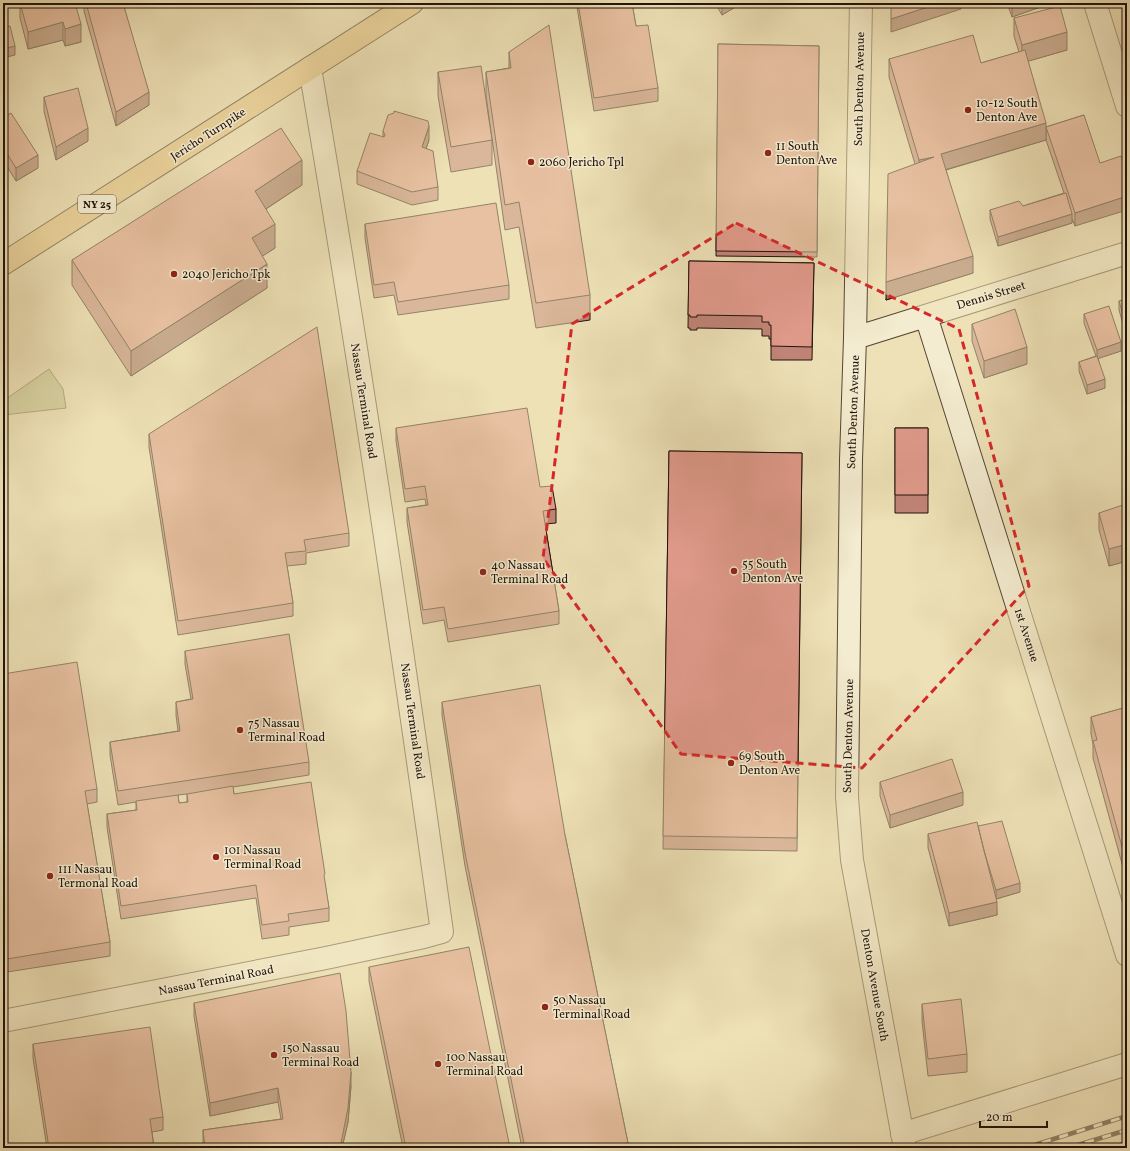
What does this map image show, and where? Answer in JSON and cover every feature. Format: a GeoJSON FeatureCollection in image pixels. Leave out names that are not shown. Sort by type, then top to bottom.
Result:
{"type":"FeatureCollection","features":[{"type":"Feature","properties":{"kind":"main road","name":"Jericho Turnpike"},"geometry":{"type":"LineString","coordinates":[[3,264],[412,3]]}},
{"type":"Feature","properties":{"kind":"street","name":"South Denton Avenue"},"geometry":{"type":"LineString","coordinates":[[849,822],[847,797],[851,492],[861,3]]}},
{"type":"Feature","properties":{"kind":"street"},"geometry":{"type":"LineString","coordinates":[[1094,3],[1127,106]]}},
{"type":"Feature","properties":{"kind":"street","name":"Nassau Terminal Road"},"geometry":{"type":"LineString","coordinates":[[3,1021],[326,958],[442,932],[409,691],[372,447],[310,68]]}},
{"type":"Feature","properties":{"kind":"street","name":"Dennis Street"},"geometry":{"type":"LineString","coordinates":[[855,338],[1127,253]]}},
{"type":"Feature","properties":{"kind":"street","name":"1st Avenue"},"geometry":{"type":"LineString","coordinates":[[926,316],[1127,955]]}},
{"type":"Feature","properties":{"kind":"street","name":"Denton Avenue South"},"geometry":{"type":"LineString","coordinates":[[849,822],[854,873],[904,1141]]}},
{"type":"Feature","properties":{"kind":"street"},"geometry":{"type":"LineString","coordinates":[[904,1141],[1127,1064]]}},
{"type":"Feature","properties":{"kind":"highlighted area"},"geometry":{"type":"Polygon","coordinates":[[[736,223],[959,329],[1029,586],[862,768],[681,754],[543,558],[572,324],[736,223]]]}},
{"type":"Feature","properties":{"kind":"green space"},"geometry":{"type":"Polygon","coordinates":[[[49,369],[63,389],[66,408],[3,415],[3,401],[49,369]]]}},
{"type":"Feature","properties":{"kind":"building"},"geometry":{"type":"Polygon","coordinates":[[[20,3],[75,3],[81,24],[65,29],[63,22],[28,32],[20,3]]]}},
{"type":"Feature","properties":{"kind":"building"},"geometry":{"type":"Polygon","coordinates":[[[86,3],[123,3],[149,92],[116,112],[86,3]]]}},
{"type":"Feature","properties":{"kind":"building"},"geometry":{"type":"Polygon","coordinates":[[[578,3],[632,3],[636,26],[648,25],[658,88],[594,98],[578,3]]]}},
{"type":"Feature","properties":{"kind":"building"},"geometry":{"type":"Polygon","coordinates":[[[891,3],[940,3],[891,19],[891,3]]]}},
{"type":"Feature","properties":{"kind":"building"},"geometry":{"type":"Polygon","coordinates":[[[1010,3],[1027,3],[1012,8],[1010,3]]]}},
{"type":"Feature","properties":{"kind":"building"},"geometry":{"type":"Polygon","coordinates":[[[1060,6],[1067,32],[1022,45],[1014,18],[1060,6]]]}},
{"type":"Feature","properties":{"kind":"building","name":"2060 Jericho Tpl"},"geometry":{"type":"Polygon","coordinates":[[[549,25],[590,295],[536,303],[519,202],[505,205],[486,72],[511,68],[509,52],[549,25]]]}},
{"type":"Feature","properties":{"kind":"building"},"geometry":{"type":"Polygon","coordinates":[[[10,26],[15,46],[3,49],[3,28],[10,26]]]}},
{"type":"Feature","properties":{"kind":"building"},"geometry":{"type":"Polygon","coordinates":[[[973,35],[981,63],[1025,50],[1046,123],[941,154],[973,256],[886,282],[888,174],[934,157],[919,160],[889,59],[973,35]]]}},
{"type":"Feature","properties":{"kind":"building","name":"11 South Denton Ave"},"geometry":{"type":"Polygon","coordinates":[[[718,44],[819,46],[817,252],[716,251],[718,44]]]}},
{"type":"Feature","properties":{"kind":"building"},"geometry":{"type":"Polygon","coordinates":[[[481,66],[492,140],[451,147],[438,72],[481,66]]]}},
{"type":"Feature","properties":{"kind":"building"},"geometry":{"type":"Polygon","coordinates":[[[78,88],[88,128],[56,147],[44,97],[78,88]]]}},
{"type":"Feature","properties":{"kind":"building"},"geometry":{"type":"Polygon","coordinates":[[[394,111],[428,121],[429,126],[422,147],[433,151],[438,187],[412,192],[357,171],[370,133],[384,137],[385,135],[383,131],[388,115],[394,113],[394,111]]]}},
{"type":"Feature","properties":{"kind":"building"},"geometry":{"type":"Polygon","coordinates":[[[11,113],[38,155],[16,168],[3,147],[3,118],[11,113]]]}},
{"type":"Feature","properties":{"kind":"building"},"geometry":{"type":"Polygon","coordinates":[[[1084,115],[1100,163],[1121,156],[1127,173],[1127,196],[1075,213],[1046,127],[1084,115]]]}},
{"type":"Feature","properties":{"kind":"building","name":"2040 Jericho Tpk"},"geometry":{"type":"Polygon","coordinates":[[[281,128],[302,160],[255,191],[275,224],[252,238],[267,264],[131,351],[72,260],[281,128]]]}},
{"type":"Feature","properties":{"kind":"building"},"geometry":{"type":"Polygon","coordinates":[[[1066,193],[1072,214],[998,237],[990,210],[1019,201],[1023,206],[1066,193]]]}},
{"type":"Feature","properties":{"kind":"building"},"geometry":{"type":"Polygon","coordinates":[[[496,203],[509,285],[398,302],[394,282],[374,285],[365,224],[496,203]]]}},
{"type":"Feature","properties":{"kind":"building"},"geometry":{"type":"Polygon","coordinates":[[[689,261],[814,263],[812,347],[771,346],[771,325],[769,325],[769,322],[762,322],[762,316],[697,315],[697,317],[690,317],[690,315],[688,315],[689,261]]]}},
{"type":"Feature","properties":{"kind":"building"},"geometry":{"type":"Polygon","coordinates":[[[1127,299],[1127,328],[1119,301],[1127,299]]]}},
{"type":"Feature","properties":{"kind":"building"},"geometry":{"type":"Polygon","coordinates":[[[1109,306],[1121,342],[1097,350],[1084,314],[1109,306]]]}},
{"type":"Feature","properties":{"kind":"building"},"geometry":{"type":"Polygon","coordinates":[[[1015,309],[1027,347],[984,361],[972,324],[1015,309]]]}},
{"type":"Feature","properties":{"kind":"building"},"geometry":{"type":"Polygon","coordinates":[[[317,327],[349,533],[304,540],[306,551],[285,553],[293,603],[178,621],[149,434],[317,327]]]}},
{"type":"Feature","properties":{"kind":"building"},"geometry":{"type":"Polygon","coordinates":[[[1097,356],[1105,379],[1087,385],[1079,362],[1097,356]]]}},
{"type":"Feature","properties":{"kind":"building"},"geometry":{"type":"Polygon","coordinates":[[[527,408],[540,487],[552,486],[556,509],[543,511],[559,611],[448,629],[444,607],[423,610],[407,508],[428,505],[425,486],[405,489],[396,428],[527,408]]]}},
{"type":"Feature","properties":{"kind":"building"},"geometry":{"type":"Polygon","coordinates":[[[895,428],[928,428],[928,495],[895,495],[895,428]]]}},
{"type":"Feature","properties":{"kind":"building"},"geometry":{"type":"Polygon","coordinates":[[[669,451],[802,453],[797,838],[663,836],[669,451]]]}},
{"type":"Feature","properties":{"kind":"building"},"geometry":{"type":"Polygon","coordinates":[[[1123,505],[1127,518],[1127,544],[1109,549],[1099,513],[1123,505]]]}},
{"type":"Feature","properties":{"kind":"building","name":"75 Nassau Terminal Road"},"geometry":{"type":"Polygon","coordinates":[[[289,634],[309,762],[118,791],[110,742],[180,731],[176,702],[193,699],[185,651],[289,634]]]}},
{"type":"Feature","properties":{"kind":"building","name":"111 Nassau Termonal Road"},"geometry":{"type":"Polygon","coordinates":[[[77,662],[97,789],[85,791],[110,942],[7,959],[3,935],[3,674],[77,662]]]}},
{"type":"Feature","properties":{"kind":"building","name":"50 Nassau Terminal Road"},"geometry":{"type":"Polygon","coordinates":[[[540,685],[565,835],[629,1148],[525,1148],[465,853],[442,702],[540,685]]]}},
{"type":"Feature","properties":{"kind":"building"},"geometry":{"type":"Polygon","coordinates":[[[1127,707],[1127,865],[1093,741],[1097,740],[1091,717],[1127,707]]]}},
{"type":"Feature","properties":{"kind":"building"},"geometry":{"type":"Polygon","coordinates":[[[952,759],[963,792],[890,815],[880,782],[952,759]]]}},
{"type":"Feature","properties":{"kind":"building","name":"101 Nassau Terminal Road"},"geometry":{"type":"Polygon","coordinates":[[[311,782],[329,908],[288,914],[289,921],[262,925],[256,885],[121,906],[107,814],[137,810],[136,801],[178,795],[179,803],[188,802],[187,794],[233,786],[234,794],[311,782]]]}},
{"type":"Feature","properties":{"kind":"building"},"geometry":{"type":"Polygon","coordinates":[[[1002,821],[1020,883],[996,890],[978,826],[1002,821]]]}},
{"type":"Feature","properties":{"kind":"building"},"geometry":{"type":"Polygon","coordinates":[[[977,822],[997,902],[949,913],[928,834],[977,822]]]}},
{"type":"Feature","properties":{"kind":"building","name":"100 Nassau Terminal Road"},"geometry":{"type":"Polygon","coordinates":[[[469,947],[509,1143],[501,1144],[502,1148],[406,1148],[369,967],[469,947]]]}},
{"type":"Feature","properties":{"kind":"building","name":"150 Nassau Terminal Road"},"geometry":{"type":"Polygon","coordinates":[[[340,973],[346,1011],[351,1072],[348,1108],[340,1148],[205,1148],[203,1130],[283,1119],[278,1088],[210,1103],[194,1003],[340,973]]]}},
{"type":"Feature","properties":{"kind":"building"},"geometry":{"type":"Polygon","coordinates":[[[961,999],[967,1054],[928,1059],[922,1004],[961,999]]]}},
{"type":"Feature","properties":{"kind":"building"},"geometry":{"type":"Polygon","coordinates":[[[150,1027],[163,1117],[150,1119],[154,1148],[49,1148],[33,1044],[150,1027]]]}},
{"type":"Feature","properties":{"kind":"railway"},"geometry":{"type":"LineString","coordinates":[[1025,1148],[1127,1116]]}},
{"type":"Feature","properties":{"kind":"railway"},"geometry":{"type":"LineString","coordinates":[[1068,1148],[1127,1130]]}},
{"type":"Feature","properties":{"kind":"railway"},"geometry":{"type":"LineString","coordinates":[[1110,1148],[1127,1143]]}},
{"type":"Feature","properties":{"kind":"place","name":"10-12 South Denton Ave"},"geometry":{"type":"Point","coordinates":[968,110]}},
{"type":"Feature","properties":{"kind":"place","name":"11 South Denton Ave"},"geometry":{"type":"Point","coordinates":[768,153]}},
{"type":"Feature","properties":{"kind":"place","name":"2060 Jericho Tpl"},"geometry":{"type":"Point","coordinates":[531,162]}},
{"type":"Feature","properties":{"kind":"place","name":"2040 Jericho Tpk"},"geometry":{"type":"Point","coordinates":[174,274]}},
{"type":"Feature","properties":{"kind":"place","name":"55 South Denton Ave"},"geometry":{"type":"Point","coordinates":[734,571]}},
{"type":"Feature","properties":{"kind":"place","name":"40 Nassau Terminal Road"},"geometry":{"type":"Point","coordinates":[483,572]}},
{"type":"Feature","properties":{"kind":"place","name":"75 Nassau Terminal Road"},"geometry":{"type":"Point","coordinates":[240,730]}},
{"type":"Feature","properties":{"kind":"place","name":"69 South Denton Ave"},"geometry":{"type":"Point","coordinates":[731,763]}},
{"type":"Feature","properties":{"kind":"place","name":"101 Nassau Terminal Road"},"geometry":{"type":"Point","coordinates":[216,857]}},
{"type":"Feature","properties":{"kind":"place","name":"111 Nassau Termonal Road"},"geometry":{"type":"Point","coordinates":[50,876]}},
{"type":"Feature","properties":{"kind":"place","name":"50 Nassau Terminal Road"},"geometry":{"type":"Point","coordinates":[545,1007]}},
{"type":"Feature","properties":{"kind":"place","name":"150 Nassau Terminal Road"},"geometry":{"type":"Point","coordinates":[274,1055]}},
{"type":"Feature","properties":{"kind":"place","name":"100 Nassau Terminal Road"},"geometry":{"type":"Point","coordinates":[438,1064]}}]}
